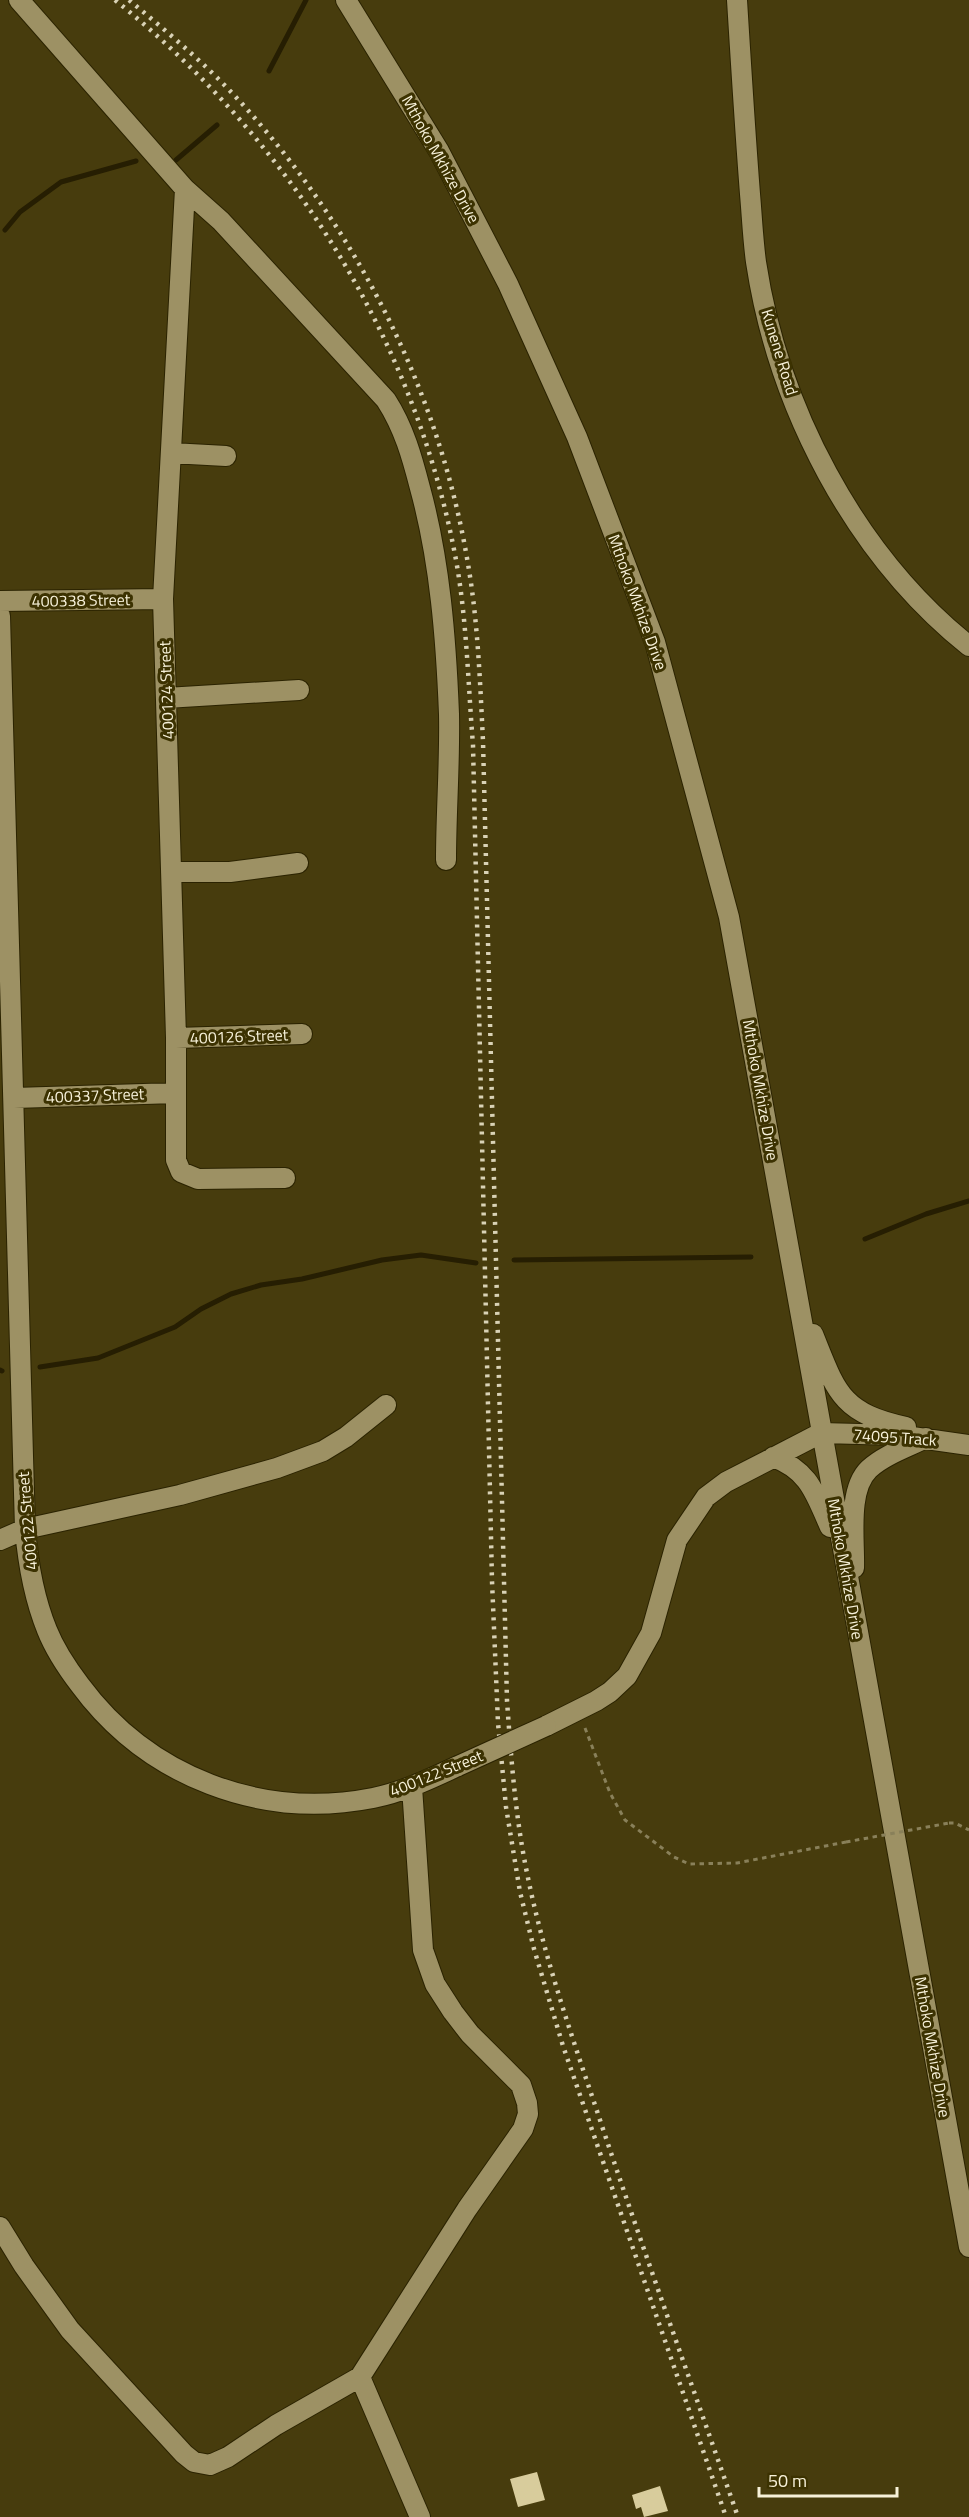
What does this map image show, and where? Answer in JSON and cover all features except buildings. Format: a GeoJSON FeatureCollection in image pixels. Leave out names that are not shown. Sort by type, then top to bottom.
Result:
{"type":"FeatureCollection","features":[{"type":"Feature","properties":{"kind":"street"},"geometry":{"type":"LineString","coordinates":[[19,0],[185,189],[221,221],[386,400],[402,428],[424,504],[441,601],[449,715],[446,860]]}},
{"type":"Feature","properties":{"kind":"street","name":"Mthoko Mkhize Drive"},"geometry":{"type":"LineString","coordinates":[[346,0],[439,151],[508,284],[577,437],[655,642],[729,917],[969,2247]]}},
{"type":"Feature","properties":{"kind":"street","name":"Kunene Road"},"geometry":{"type":"LineString","coordinates":[[736,0],[756,262],[770,327],[790,389],[815,450],[879,554],[916,597],[952,633],[969,646]]}},
{"type":"Feature","properties":{"kind":"street","name":"400124 Street"},"geometry":{"type":"LineString","coordinates":[[185,189],[163,599],[178,1166],[186,1176],[198,1179],[285,1178]]}},
{"type":"Feature","properties":{"kind":"street"},"geometry":{"type":"LineString","coordinates":[[171,453],[226,456]]}},
{"type":"Feature","properties":{"kind":"street","name":"400338 Street"},"geometry":{"type":"LineString","coordinates":[[0,602],[163,599]]}},
{"type":"Feature","properties":{"kind":"street","name":"400122 Street"},"geometry":{"type":"LineString","coordinates":[[0,616],[3,817],[14,1098],[8,1208],[25,1529],[35,1592],[48,1631],[65,1665],[105,1716],[171,1768],[203,1783],[244,1796],[290,1803],[330,1803],[373,1797],[412,1787],[546,1726],[610,1692],[627,1676],[638,1661],[651,1633],[677,1540],[706,1497],[726,1482],[821,1433]]}},
{"type":"Feature","properties":{"kind":"street"},"geometry":{"type":"LineString","coordinates":[[166,698],[299,690]]}},
{"type":"Feature","properties":{"kind":"street"},"geometry":{"type":"LineString","coordinates":[[171,872],[230,872],[298,863]]}},
{"type":"Feature","properties":{"kind":"street","name":"400126 Street"},"geometry":{"type":"LineString","coordinates":[[176,1038],[302,1034]]}},
{"type":"Feature","properties":{"kind":"street","name":"400337 Street"},"geometry":{"type":"LineString","coordinates":[[14,1098],[176,1093]]}},
{"type":"Feature","properties":{"kind":"street"},"geometry":{"type":"LineString","coordinates":[[799,1301],[831,1378],[839,1394],[848,1404],[879,1420],[926,1431],[966,1444]]}},
{"type":"Feature","properties":{"kind":"street"},"geometry":{"type":"LineString","coordinates":[[0,1540],[25,1529],[180,1495],[277,1468],[323,1451],[346,1437],[386,1405]]}},
{"type":"Feature","properties":{"kind":"street","name":"74095 Track"},"geometry":{"type":"LineString","coordinates":[[821,1433],[926,1438],[966,1444]]}},
{"type":"Feature","properties":{"kind":"street"},"geometry":{"type":"LineString","coordinates":[[854,1617],[856,1490],[869,1469],[926,1438]]}},
{"type":"Feature","properties":{"kind":"street"},"geometry":{"type":"LineString","coordinates":[[773,1457],[787,1462],[805,1476],[843,1554]]}},
{"type":"Feature","properties":{"kind":"street"},"geometry":{"type":"LineString","coordinates":[[0,2227],[24,2266],[70,2330],[184,2454],[194,2462],[210,2464],[228,2457],[276,2425],[360,2377],[454,2229],[523,2129],[528,2114],[521,2085],[470,2034],[435,1984],[423,1950],[412,1787]]}},
{"type":"Feature","properties":{"kind":"street"},"geometry":{"type":"LineString","coordinates":[[360,2377],[420,2517]]}},
{"type":"Feature","properties":{"kind":"path"},"geometry":{"type":"LineString","coordinates":[[579,1710],[617,1808],[625,1820],[674,1857],[689,1863],[737,1863],[949,1823],[955,1823],[969,1830]]}},
{"type":"Feature","properties":{"kind":"waterway"},"geometry":{"type":"LineString","coordinates":[[269,71],[306,0]]}},
{"type":"Feature","properties":{"kind":"waterway"},"geometry":{"type":"LineString","coordinates":[[176,160],[217,125]]}},
{"type":"Feature","properties":{"kind":"waterway"},"geometry":{"type":"LineString","coordinates":[[5,230],[20,212],[61,182],[136,161]]}},
{"type":"Feature","properties":{"kind":"waterway"},"geometry":{"type":"LineString","coordinates":[[865,1239],[926,1214],[969,1201]]}},
{"type":"Feature","properties":{"kind":"waterway"},"geometry":{"type":"LineString","coordinates":[[40,1367],[98,1358],[175,1327],[201,1309],[231,1294],[261,1285],[302,1279],[382,1260],[421,1255],[476,1263]]}},
{"type":"Feature","properties":{"kind":"waterway"},"geometry":{"type":"LineString","coordinates":[[514,1260],[751,1257]]}},
{"type":"Feature","properties":{"kind":"railway"},"geometry":{"type":"LineString","coordinates":[[115,0],[178,55],[236,116],[289,181],[336,250],[376,322],[410,399],[437,478],[460,583],[473,745],[492,1581],[498,1723],[506,1807],[520,1892],[534,1949],[563,2046],[726,2517]]}},
{"type":"Feature","properties":{"kind":"railway"},"geometry":{"type":"LineString","coordinates":[[129,0],[170,34],[234,95],[277,145],[317,198],[353,254],[385,312],[413,373],[436,435],[455,499],[474,608],[483,741],[507,1701],[519,1826],[540,1929],[567,2021],[631,2213],[738,2517]]}}]}
